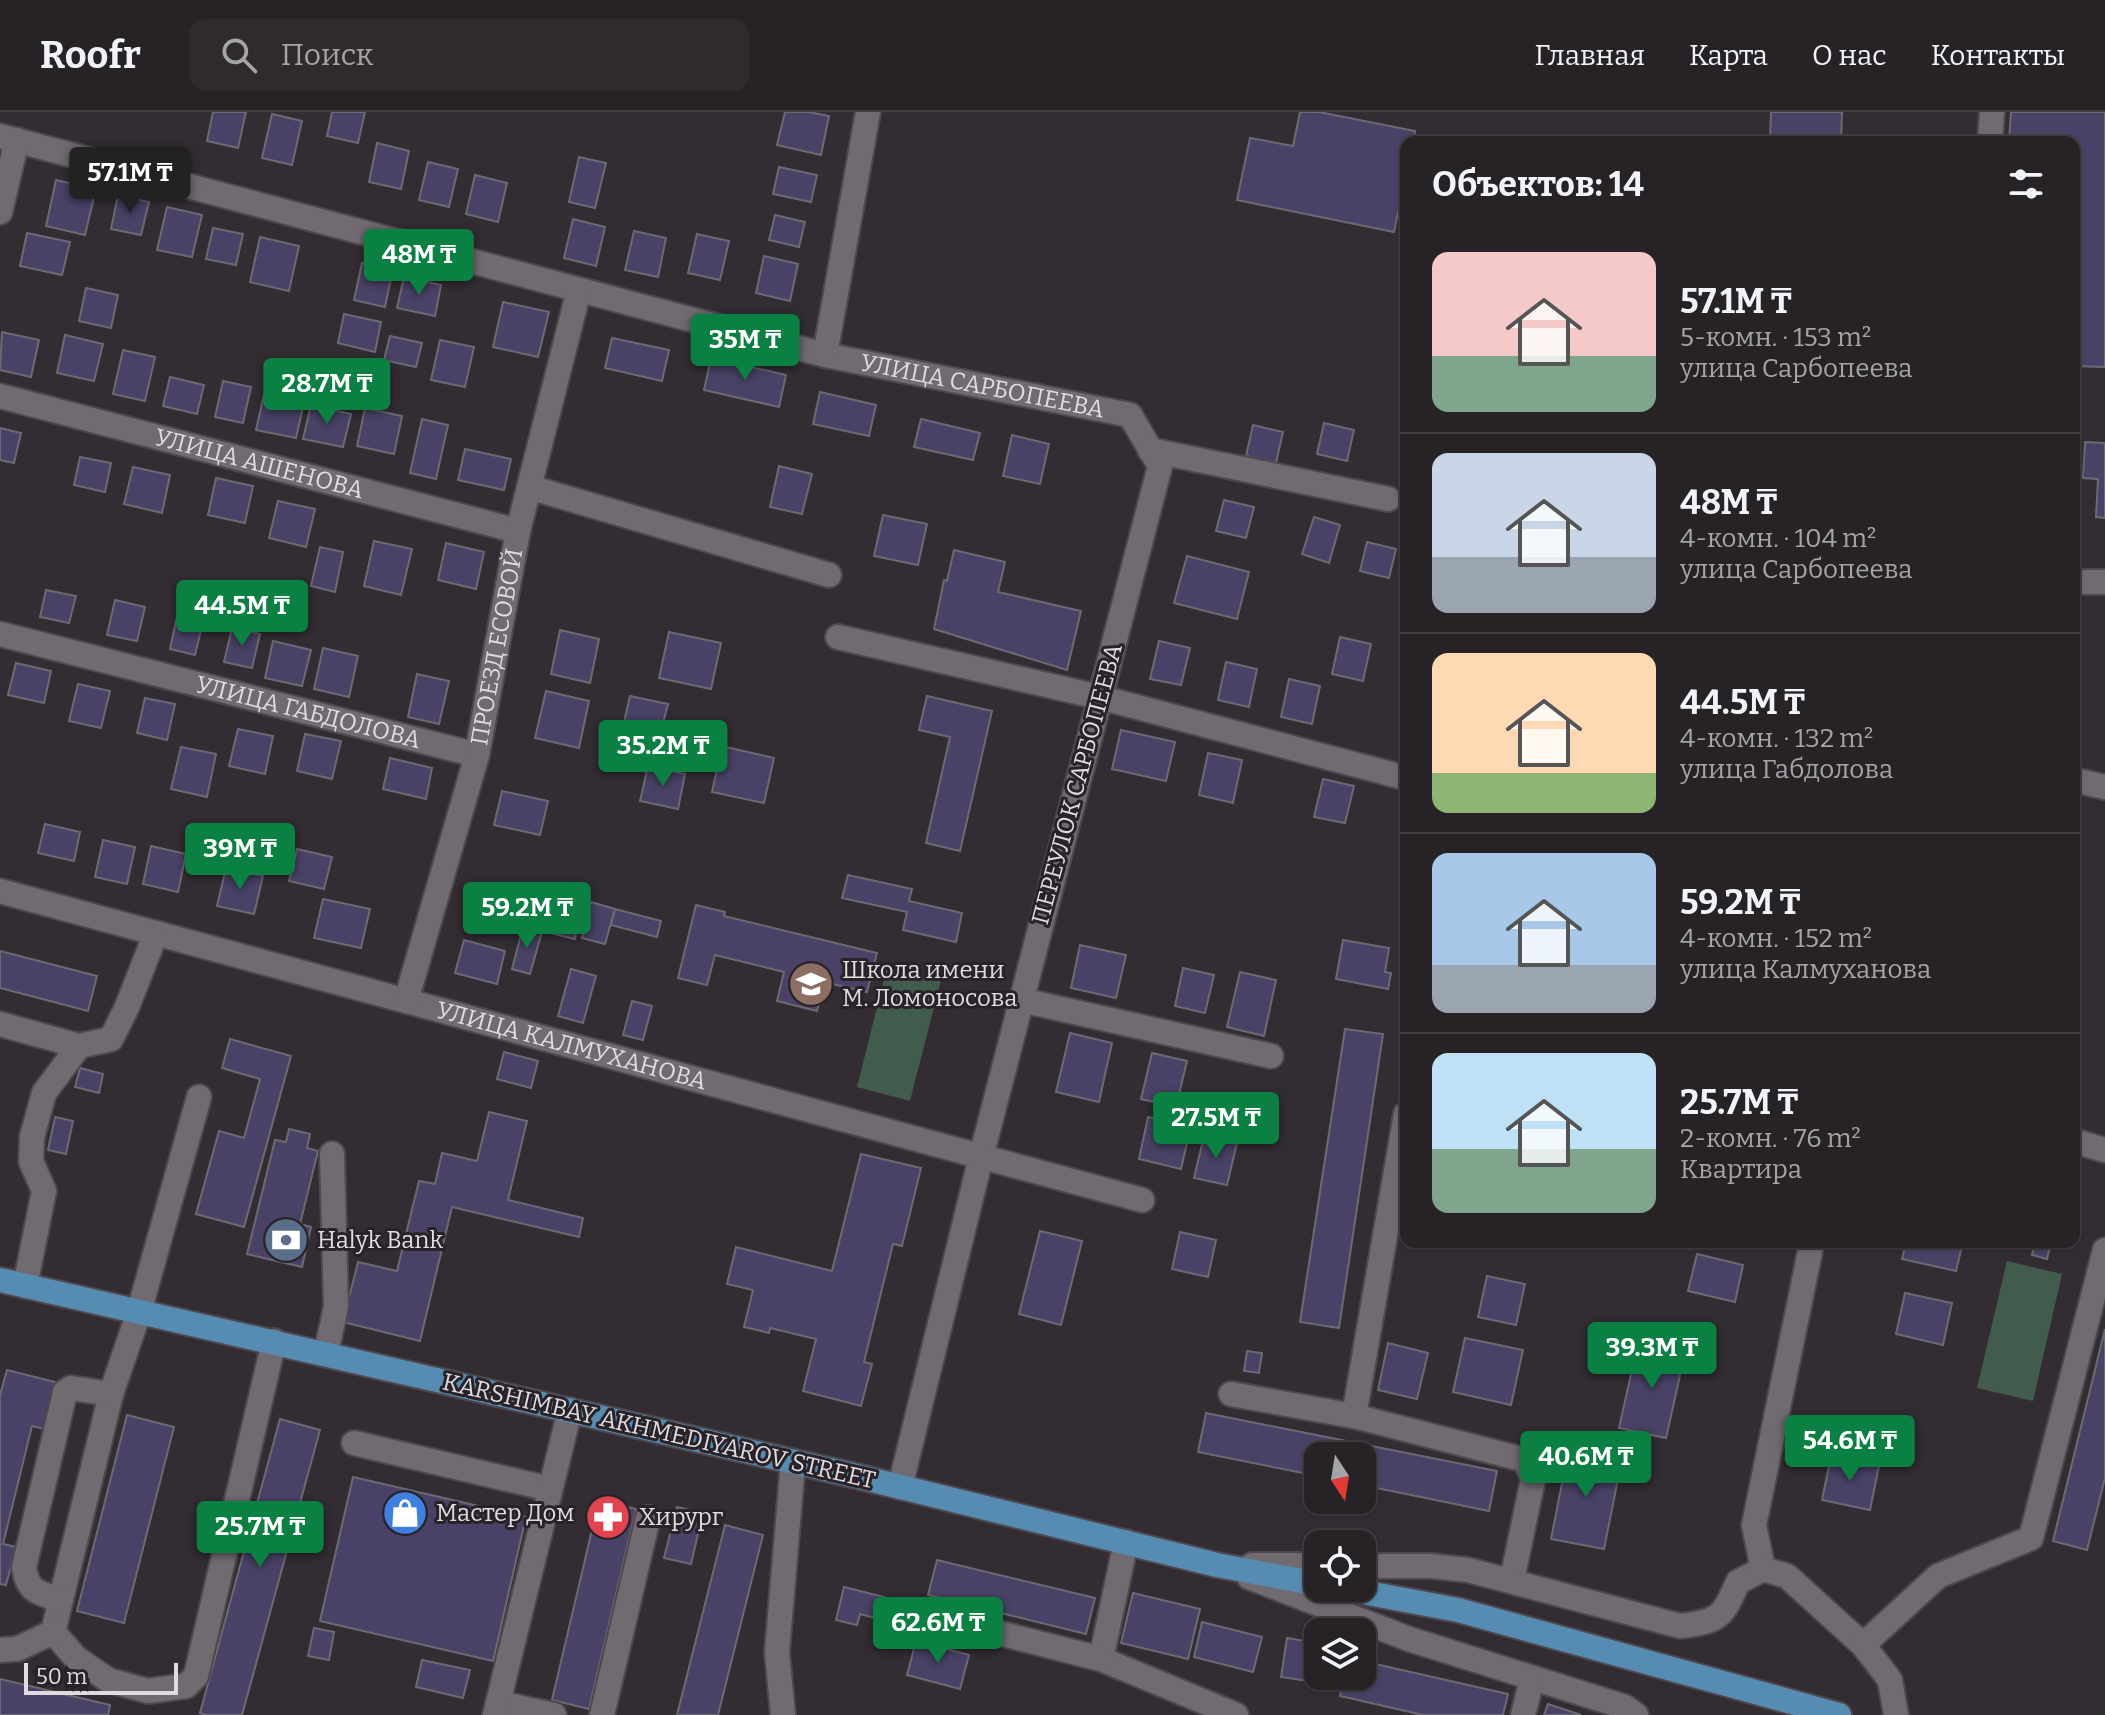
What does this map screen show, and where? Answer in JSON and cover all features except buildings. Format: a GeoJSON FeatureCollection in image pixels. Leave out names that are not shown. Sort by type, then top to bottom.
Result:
{"type":"FeatureCollection","features":[{"type":"Feature","properties":{"kind":"main road","name":"KARSHIMBAY AKHMEDIYAROV STREET"},"geometry":{"type":"LineString","coordinates":[[0,1280],[900,1487],[1217,1565],[1304,1581]]}},
{"type":"Feature","properties":{"kind":"main road"},"geometry":{"type":"LineString","coordinates":[[1376,1595],[1458,1610],[1839,1715]]}},
{"type":"Feature","properties":{"kind":"street"},"geometry":{"type":"LineString","coordinates":[[825,355],[868,112]]}},
{"type":"Feature","properties":{"kind":"street"},"geometry":{"type":"LineString","coordinates":[[1990,136],[1992,112]]}},
{"type":"Feature","properties":{"kind":"street"},"geometry":{"type":"LineString","coordinates":[[0,212],[9,138]]}},
{"type":"Feature","properties":{"kind":"street","name":"УЛИЦА САРБОПЕЕВА"},"geometry":{"type":"LineString","coordinates":[[9,138],[825,355],[1130,415]]}},
{"type":"Feature","properties":{"kind":"street","name":"ПРОЕЗД ЕСОВОЙ"},"geometry":{"type":"LineString","coordinates":[[406,1001],[477,755],[518,531],[579,290]]}},
{"type":"Feature","properties":{"kind":"street","name":"УЛИЦА АШЕНОВА"},"geometry":{"type":"LineString","coordinates":[[0,396],[518,531]]}},
{"type":"Feature","properties":{"kind":"street","name":"ПЕРЕУЛОК САРБОПЕЕВА"},"geometry":{"type":"LineString","coordinates":[[900,1487],[981,1157],[1160,466],[1130,415]]}},
{"type":"Feature","properties":{"kind":"street"},"geometry":{"type":"LineString","coordinates":[[1150,450],[1388,499]]}},
{"type":"Feature","properties":{"kind":"street"},"geometry":{"type":"LineString","coordinates":[[529,487],[829,575]]}},
{"type":"Feature","properties":{"kind":"street"},"geometry":{"type":"LineString","coordinates":[[2080,582],[2105,582]]}},
{"type":"Feature","properties":{"kind":"street","name":"УЛИЦА ГАБДОЛОВА"},"geometry":{"type":"LineString","coordinates":[[0,634],[477,755]]}},
{"type":"Feature","properties":{"kind":"street"},"geometry":{"type":"LineString","coordinates":[[838,637],[1099,697],[1400,776]]}},
{"type":"Feature","properties":{"kind":"street"},"geometry":{"type":"LineString","coordinates":[[2080,781],[2105,787]]}},
{"type":"Feature","properties":{"kind":"street","name":"УЛИЦА КАЛМУХАНОВА"},"geometry":{"type":"LineString","coordinates":[[0,891],[1142,1200]]}},
{"type":"Feature","properties":{"kind":"street"},"geometry":{"type":"LineString","coordinates":[[0,1024],[79,1046],[111,1039],[156,933]]}},
{"type":"Feature","properties":{"kind":"street"},"geometry":{"type":"LineString","coordinates":[[1021,1000],[1271,1056]]}},
{"type":"Feature","properties":{"kind":"street"},"geometry":{"type":"LineString","coordinates":[[25,1286],[44,1191],[31,1161],[32,1137],[44,1093],[79,1046]]}},
{"type":"Feature","properties":{"kind":"street"},"geometry":{"type":"LineString","coordinates":[[53,1632],[111,1394],[139,1312],[199,1097]]}},
{"type":"Feature","properties":{"kind":"street"},"geometry":{"type":"LineString","coordinates":[[2080,1143],[2105,1150]]}},
{"type":"Feature","properties":{"kind":"street"},"geometry":{"type":"LineString","coordinates":[[1354,1416],[1400,1149]]}},
{"type":"Feature","properties":{"kind":"street"},"geometry":{"type":"LineString","coordinates":[[326,1353],[336,1307],[332,1154]]}},
{"type":"Feature","properties":{"kind":"street"},"geometry":{"type":"LineString","coordinates":[[1763,1569],[1754,1525],[1811,1248]]}},
{"type":"Feature","properties":{"kind":"street"},"geometry":{"type":"LineString","coordinates":[[1863,1645],[1938,1576],[2031,1538],[2105,1250]]}},
{"type":"Feature","properties":{"kind":"street"},"geometry":{"type":"LineString","coordinates":[[53,1632],[76,1658],[108,1680],[148,1691],[186,1686],[196,1676],[274,1341]]}},
{"type":"Feature","properties":{"kind":"street"},"geometry":{"type":"LineString","coordinates":[[61,1600],[34,1590],[26,1581],[24,1567],[65,1392],[71,1388],[111,1394]]}},
{"type":"Feature","properties":{"kind":"street"},"geometry":{"type":"LineString","coordinates":[[1231,1394],[1354,1416],[1525,1460],[1533,1479],[1512,1580]]}},
{"type":"Feature","properties":{"kind":"street"},"geometry":{"type":"LineString","coordinates":[[554,1715],[496,1709],[570,1410]]}},
{"type":"Feature","properties":{"kind":"street"},"geometry":{"type":"LineString","coordinates":[[354,1443],[550,1489]]}},
{"type":"Feature","properties":{"kind":"street"},"geometry":{"type":"LineString","coordinates":[[783,1715],[777,1652],[793,1462]]}},
{"type":"Feature","properties":{"kind":"street"},"geometry":{"type":"LineString","coordinates":[[602,1715],[648,1518]]}},
{"type":"Feature","properties":{"kind":"street"},"geometry":{"type":"LineString","coordinates":[[1101,1659],[1126,1542]]}},
{"type":"Feature","properties":{"kind":"street"},"geometry":{"type":"LineString","coordinates":[[1217,1565],[1304,1565]]}},
{"type":"Feature","properties":{"kind":"street"},"geometry":{"type":"LineString","coordinates":[[1217,1565],[1409,1639],[1625,1707],[1636,1715]]}},
{"type":"Feature","properties":{"kind":"street"},"geometry":{"type":"LineString","coordinates":[[1376,1566],[1468,1570],[1680,1626],[1709,1622],[1727,1608],[1738,1582],[1763,1569],[1787,1576],[1863,1645],[1890,1680],[1896,1715]]}},
{"type":"Feature","properties":{"kind":"street"},"geometry":{"type":"LineString","coordinates":[[932,1616],[1101,1659],[1191,1706],[1236,1715]]}},
{"type":"Feature","properties":{"kind":"street"},"geometry":{"type":"LineString","coordinates":[[0,1650],[17,1649],[53,1632]]}},
{"type":"Feature","properties":{"kind":"street"},"geometry":{"type":"LineString","coordinates":[[1523,1715],[1532,1679]]}},
{"type":"Feature","properties":{"kind":"green space"},"geometry":{"type":"Polygon","coordinates":[[[887,967],[941,980],[910,1101],[857,1087],[887,967]]]}},
{"type":"Feature","properties":{"kind":"green space"},"geometry":{"type":"Polygon","coordinates":[[[2007,1261],[2062,1274],[2033,1401],[1977,1388],[2007,1261]]]}},
{"type":"Feature","properties":{"kind":"place","name":"Школа имени М. Ломоносова"},"geometry":{"type":"Point","coordinates":[811,984]}},
{"type":"Feature","properties":{"kind":"place","name":"Halyk Bank"},"geometry":{"type":"Point","coordinates":[286,1240]}},
{"type":"Feature","properties":{"kind":"place","name":"Мастер Дом"},"geometry":{"type":"Point","coordinates":[405,1513]}},
{"type":"Feature","properties":{"kind":"place","name":"Хирург"},"geometry":{"type":"Point","coordinates":[608,1517]}}]}
